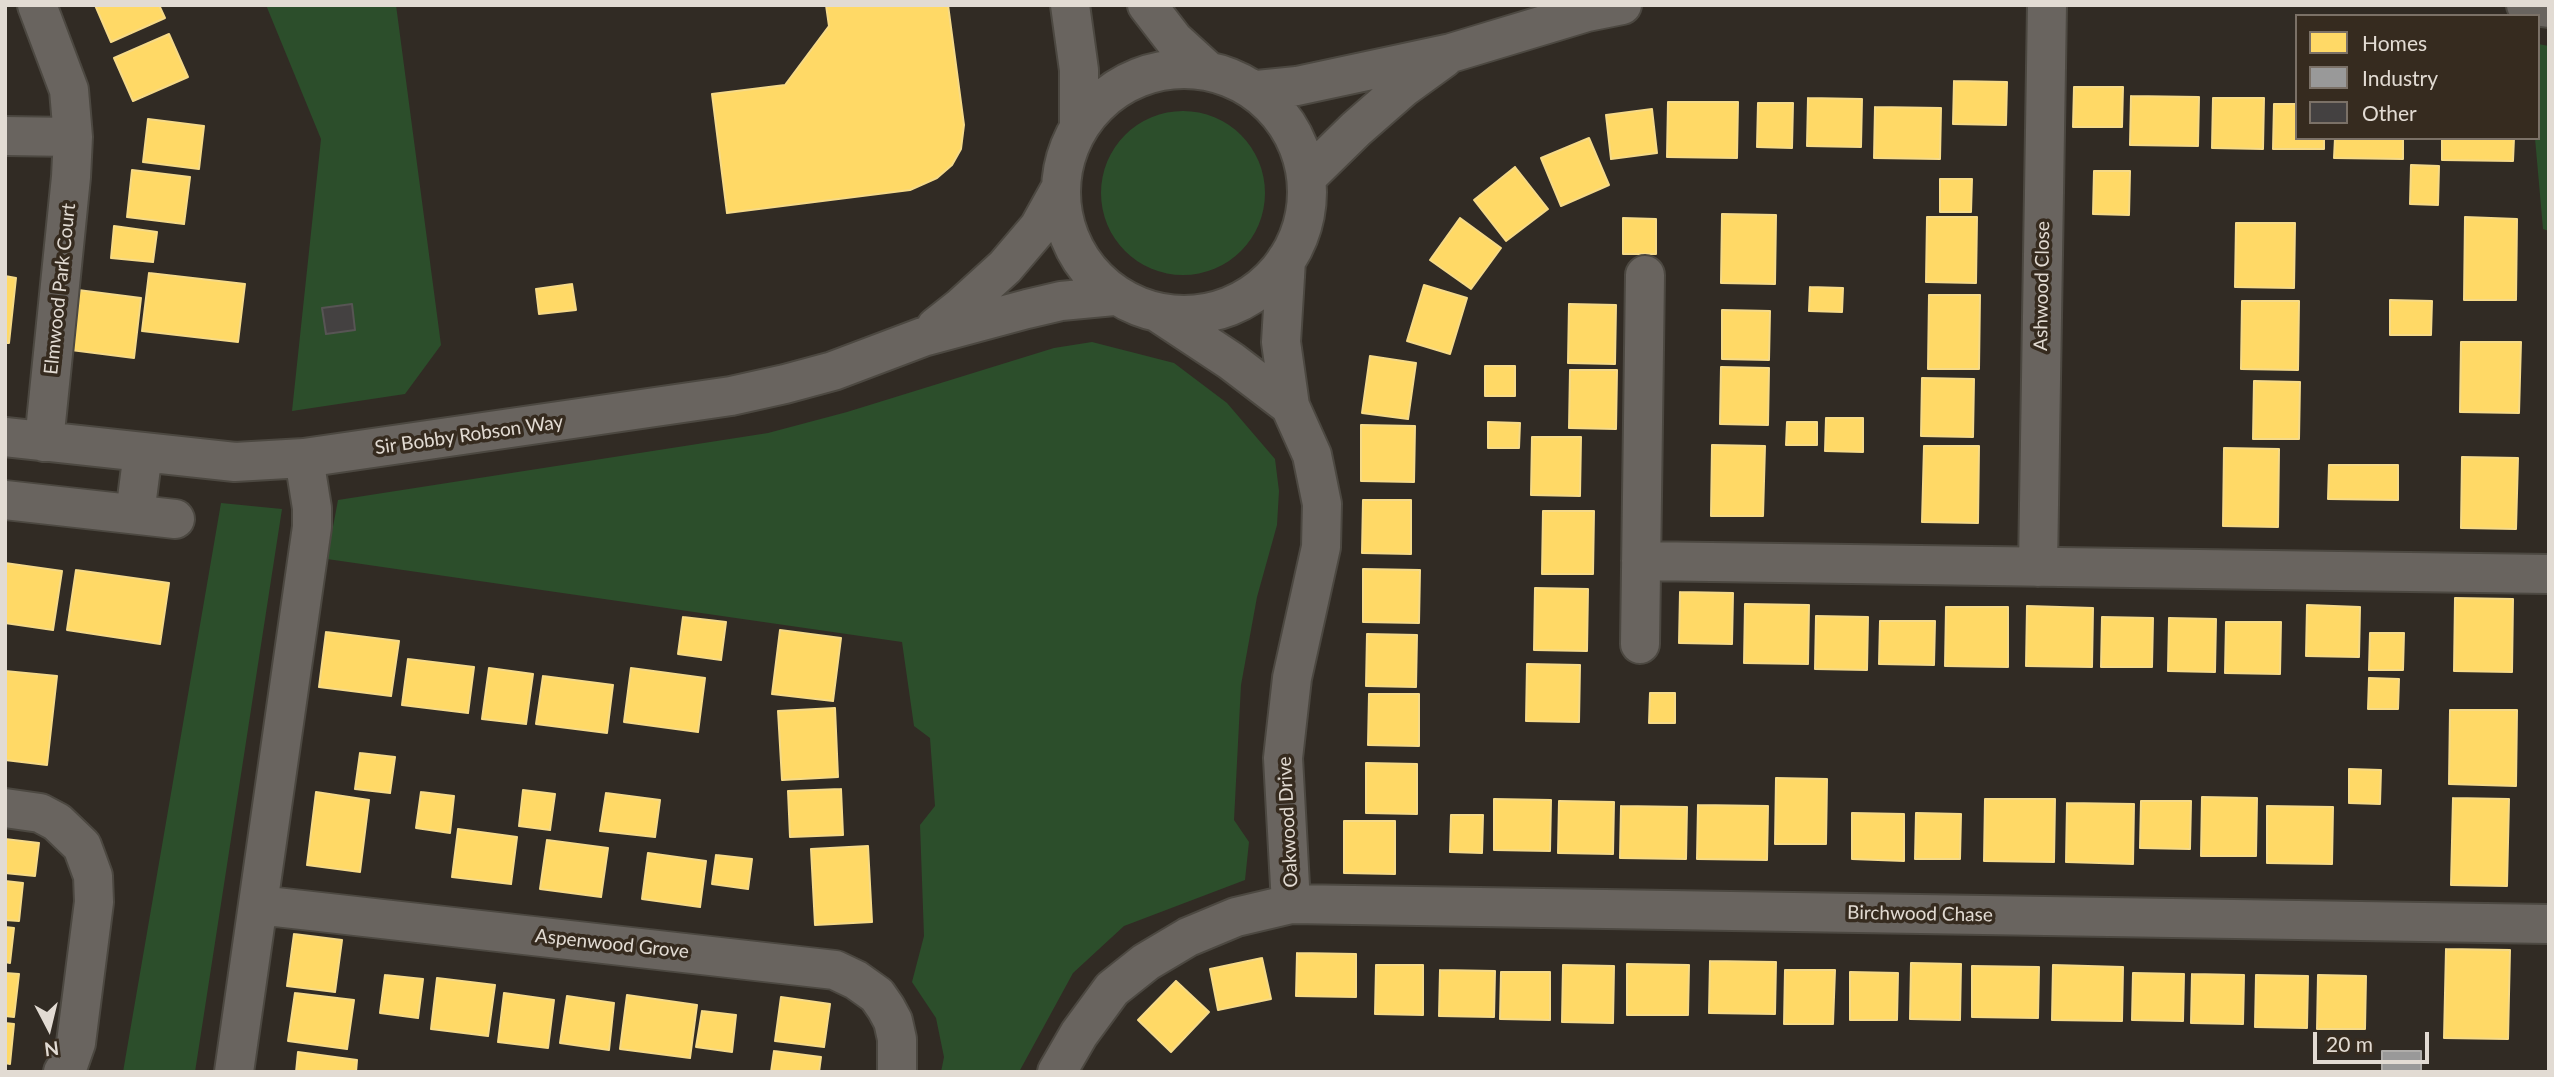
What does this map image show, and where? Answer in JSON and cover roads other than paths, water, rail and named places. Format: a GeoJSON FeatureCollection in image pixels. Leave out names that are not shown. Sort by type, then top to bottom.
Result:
{"type":"FeatureCollection","features":[{"type":"Feature","properties":{"kind":"street","name":"Elmwood Park Court"},"geometry":{"type":"LineString","coordinates":[[37,5],[69,90],[73,136],[70,191],[44,442]]}},
{"type":"Feature","properties":{"kind":"street"},"geometry":{"type":"LineString","coordinates":[[1070,5],[1079,70],[1079,125]]}},
{"type":"Feature","properties":{"kind":"street"},"geometry":{"type":"LineString","coordinates":[[1147,5],[1174,40],[1208,71]]}},
{"type":"Feature","properties":{"kind":"street"},"geometry":{"type":"LineString","coordinates":[[1256,89],[1297,86],[1451,52],[1587,12],[1622,5]]}},
{"type":"Feature","properties":{"kind":"street","name":"Ashwood Close"},"geometry":{"type":"LineString","coordinates":[[2038,567],[2047,5]]}},
{"type":"Feature","properties":{"kind":"street"},"geometry":{"type":"LineString","coordinates":[[2526,5],[2549,8]]}},
{"type":"Feature","properties":{"kind":"street"},"geometry":{"type":"LineString","coordinates":[[1307,177],[1404,87],[1451,52]]}},
{"type":"Feature","properties":{"kind":"street"},"geometry":{"type":"LineString","coordinates":[[1182,71],[1208,71],[1233,77],[1256,89],[1282,114],[1299,144],[1307,177],[1307,206],[1303,225],[1286,260],[1266,281],[1245,296],[1219,308],[1189,313],[1157,312],[1114,296],[1098,284],[1073,250],[1065,230],[1059,191],[1060,175],[1068,146],[1079,125],[1096,106],[1115,91],[1138,80],[1182,71]]}},
{"type":"Feature","properties":{"kind":"street"},"geometry":{"type":"LineString","coordinates":[[5,136],[73,136]]}},
{"type":"Feature","properties":{"kind":"street","name":"Sir Bobby Robson Way"},"geometry":{"type":"LineString","coordinates":[[923,337],[1005,267],[1039,227],[1059,191]]}},
{"type":"Feature","properties":{"kind":"street","name":"Oakwood Drive"},"geometry":{"type":"LineString","coordinates":[[1057,1072],[1079,1034],[1112,989],[1146,962],[1188,937],[1236,917],[1292,904],[1283,758],[1292,678],[1321,547],[1322,504],[1312,455],[1290,406],[1281,342],[1286,260]]}},
{"type":"Feature","properties":{"kind":"street"},"geometry":{"type":"LineString","coordinates":[[1640,644],[1645,275]]}},
{"type":"Feature","properties":{"kind":"street","name":"Sir Bobby Robson Way"},"geometry":{"type":"LineString","coordinates":[[5,437],[234,462],[304,458],[731,396],[833,371],[923,337],[1061,301],[1114,296]]}},
{"type":"Feature","properties":{"kind":"street","name":"Oakwood Drive"},"geometry":{"type":"LineString","coordinates":[[1157,312],[1231,361],[1290,406]]}},
{"type":"Feature","properties":{"kind":"street"},"geometry":{"type":"LineString","coordinates":[[135,514],[143,452]]}},
{"type":"Feature","properties":{"kind":"street"},"geometry":{"type":"LineString","coordinates":[[234,1072],[312,527],[312,508],[304,458]]}},
{"type":"Feature","properties":{"kind":"street"},"geometry":{"type":"LineString","coordinates":[[5,500],[175,519]]}},
{"type":"Feature","properties":{"kind":"street"},"geometry":{"type":"LineString","coordinates":[[1641,561],[2549,575]]}},
{"type":"Feature","properties":{"kind":"street"},"geometry":{"type":"LineString","coordinates":[[5,808],[40,813],[57,822],[82,846],[93,876],[94,902],[76,1043],[74,1054],[63,1072]]}},
{"type":"Feature","properties":{"kind":"street","name":"Birchwood Chase"},"geometry":{"type":"LineString","coordinates":[[1292,904],[2549,924]]}},
{"type":"Feature","properties":{"kind":"street","name":"Aspenwood Grove"},"geometry":{"type":"LineString","coordinates":[[258,905],[835,970],[856,979],[877,995],[886,1008],[893,1021],[897,1039],[897,1072]]}}]}
